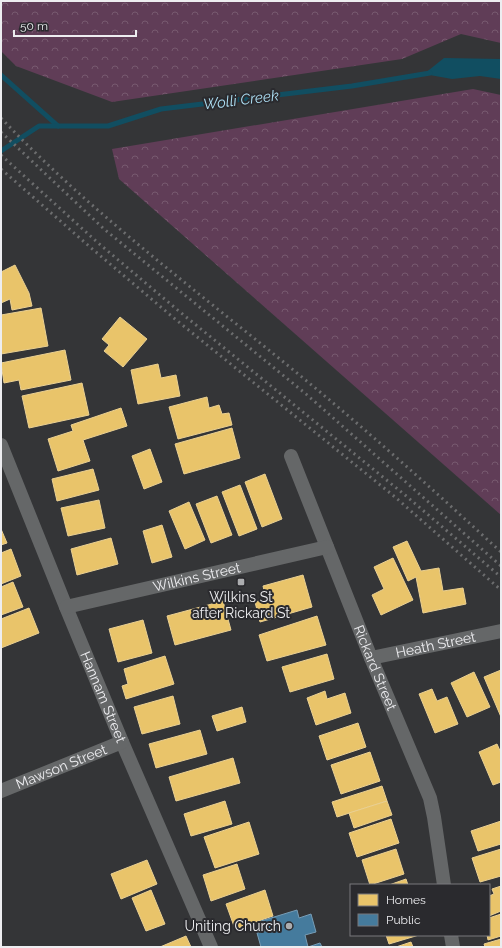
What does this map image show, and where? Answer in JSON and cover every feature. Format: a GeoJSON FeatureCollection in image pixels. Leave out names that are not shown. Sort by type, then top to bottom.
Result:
{"type":"FeatureCollection","features":[{"type":"Feature","properties":{"kind":"street","name":"Hannam Street"},"geometry":{"type":"LineString","coordinates":[[1,445],[122,742],[211,947]]}},
{"type":"Feature","properties":{"kind":"street","name":"Rickard Street"},"geometry":{"type":"LineString","coordinates":[[291,456],[371,658],[430,798],[444,884]]}},
{"type":"Feature","properties":{"kind":"street","name":"Wilkins Street"},"geometry":{"type":"LineString","coordinates":[[66,607],[327,547]]}},
{"type":"Feature","properties":{"kind":"street","name":"Heath Street"},"geometry":{"type":"LineString","coordinates":[[371,658],[501,631]]}},
{"type":"Feature","properties":{"kind":"street","name":"Mawson Street"},"geometry":{"type":"LineString","coordinates":[[1,791],[122,742]]}},
{"type":"Feature","properties":{"kind":"street"},"geometry":{"type":"LineString","coordinates":[[451,936],[453,947]]}},
{"type":"Feature","properties":{"kind":"green space"},"geometry":{"type":"Polygon","coordinates":[[[1,1],[501,1],[501,43],[461,34],[402,59],[112,102],[16,66],[1,51],[1,1]]]}},
{"type":"Feature","properties":{"kind":"green space"},"geometry":{"type":"Polygon","coordinates":[[[473,89],[501,95],[501,515],[119,179],[112,149],[473,89]]]}},
{"type":"Feature","properties":{"kind":"water"},"geometry":{"type":"Polygon","coordinates":[[[444,58],[501,59],[501,79],[480,76],[452,79],[424,74],[444,58]]]}},
{"type":"Feature","properties":{"kind":"building: Homes"},"geometry":{"type":"Polygon","coordinates":[[[15,265],[29,293],[32,306],[12,310],[10,299],[1,303],[1,272],[15,265]]]}},
{"type":"Feature","properties":{"kind":"building: Homes"},"geometry":{"type":"Polygon","coordinates":[[[41,308],[48,346],[1,354],[1,315],[41,308]]]}},
{"type":"Feature","properties":{"kind":"building: Homes"},"geometry":{"type":"Polygon","coordinates":[[[120,317],[147,339],[123,367],[104,351],[109,345],[102,339],[120,317]]]}},
{"type":"Feature","properties":{"kind":"building: Homes"},"geometry":{"type":"Polygon","coordinates":[[[65,350],[71,380],[21,390],[19,380],[4,383],[1,363],[65,350]]]}},
{"type":"Feature","properties":{"kind":"building: Homes"},"geometry":{"type":"Polygon","coordinates":[[[158,364],[161,378],[176,375],[180,396],[138,404],[131,370],[158,364]]]}},
{"type":"Feature","properties":{"kind":"building: Homes"},"geometry":{"type":"Polygon","coordinates":[[[82,383],[89,415],[29,428],[22,396],[82,383]]]}},
{"type":"Feature","properties":{"kind":"building: Homes"},"geometry":{"type":"Polygon","coordinates":[[[207,397],[209,408],[219,405],[222,414],[229,413],[232,425],[178,439],[169,407],[207,397]]]}},
{"type":"Feature","properties":{"kind":"building: Homes"},"geometry":{"type":"Polygon","coordinates":[[[121,408],[127,426],[83,440],[90,461],[58,471],[48,439],[73,431],[71,425],[121,408]]]}},
{"type":"Feature","properties":{"kind":"building: Homes"},"geometry":{"type":"Polygon","coordinates":[[[232,428],[240,458],[184,474],[175,444],[232,428]]]}},
{"type":"Feature","properties":{"kind":"building: Homes"},"geometry":{"type":"Polygon","coordinates":[[[150,449],[162,482],[144,489],[132,456],[150,449]]]}},
{"type":"Feature","properties":{"kind":"building: Homes"},"geometry":{"type":"Polygon","coordinates":[[[93,469],[99,490],[57,501],[52,479],[93,469]]]}},
{"type":"Feature","properties":{"kind":"building: Homes"},"geometry":{"type":"Polygon","coordinates":[[[265,474],[282,519],[262,527],[245,482],[265,474]]]}},
{"type":"Feature","properties":{"kind":"building: Homes"},"geometry":{"type":"Polygon","coordinates":[[[240,485],[257,529],[239,536],[222,492],[240,485]]]}},
{"type":"Feature","properties":{"kind":"building: Homes"},"geometry":{"type":"Polygon","coordinates":[[[217,496],[232,535],[211,543],[196,504],[217,496]]]}},
{"type":"Feature","properties":{"kind":"building: Homes"},"geometry":{"type":"Polygon","coordinates":[[[99,500],[105,528],[68,536],[61,508],[99,500]]]}},
{"type":"Feature","properties":{"kind":"building: Homes"},"geometry":{"type":"Polygon","coordinates":[[[189,502],[205,540],[185,549],[169,511],[189,502]]]}},
{"type":"Feature","properties":{"kind":"building: Homes"},"geometry":{"type":"Polygon","coordinates":[[[162,525],[172,557],[152,563],[143,531],[162,525]]]}},
{"type":"Feature","properties":{"kind":"building: Homes"},"geometry":{"type":"Polygon","coordinates":[[[1,529],[7,543],[1,545],[1,529]]]}},
{"type":"Feature","properties":{"kind":"building: Homes"},"geometry":{"type":"Polygon","coordinates":[[[111,538],[118,564],[77,575],[71,549],[111,538]]]}},
{"type":"Feature","properties":{"kind":"building: Homes"},"geometry":{"type":"Polygon","coordinates":[[[407,541],[421,571],[439,568],[443,591],[463,588],[466,604],[423,613],[416,577],[408,581],[393,547],[407,541]]]}},
{"type":"Feature","properties":{"kind":"building: Homes"},"geometry":{"type":"Polygon","coordinates":[[[11,549],[21,576],[1,584],[1,553],[11,549]]]}},
{"type":"Feature","properties":{"kind":"building: Homes"},"geometry":{"type":"Polygon","coordinates":[[[393,558],[413,600],[381,615],[372,595],[384,589],[374,567],[393,558]]]}},
{"type":"Feature","properties":{"kind":"building: Homes"},"geometry":{"type":"Polygon","coordinates":[[[303,575],[312,607],[260,622],[255,602],[266,599],[263,586],[303,575]]]}},
{"type":"Feature","properties":{"kind":"building: Homes"},"geometry":{"type":"Polygon","coordinates":[[[13,582],[23,607],[1,615],[1,587],[13,582]]]}},
{"type":"Feature","properties":{"kind":"building: Homes"},"geometry":{"type":"Polygon","coordinates":[[[223,601],[231,630],[175,645],[167,616],[223,601]]]}},
{"type":"Feature","properties":{"kind":"building: Homes"},"geometry":{"type":"Polygon","coordinates":[[[29,608],[39,633],[1,648],[1,619],[29,608]]]}},
{"type":"Feature","properties":{"kind":"building: Homes"},"geometry":{"type":"Polygon","coordinates":[[[317,616],[326,645],[267,661],[259,635],[317,616]]]}},
{"type":"Feature","properties":{"kind":"building: Homes"},"geometry":{"type":"Polygon","coordinates":[[[143,620],[152,653],[118,662],[109,629],[143,620]]]}},
{"type":"Feature","properties":{"kind":"building: Homes"},"geometry":{"type":"Polygon","coordinates":[[[327,654],[334,679],[290,692],[282,667],[327,654]]]}},
{"type":"Feature","properties":{"kind":"building: Homes"},"geometry":{"type":"Polygon","coordinates":[[[165,656],[174,684],[126,699],[122,686],[128,684],[124,669],[165,656]]]}},
{"type":"Feature","properties":{"kind":"building: Homes"},"geometry":{"type":"Polygon","coordinates":[[[501,670],[501,717],[484,677],[501,670]]]}},
{"type":"Feature","properties":{"kind":"building: Homes"},"geometry":{"type":"Polygon","coordinates":[[[474,672],[490,707],[467,717],[451,683],[474,672]]]}},
{"type":"Feature","properties":{"kind":"building: Homes"},"geometry":{"type":"Polygon","coordinates":[[[432,689],[437,701],[447,697],[458,724],[435,733],[419,694],[432,689]]]}},
{"type":"Feature","properties":{"kind":"building: Homes"},"geometry":{"type":"Polygon","coordinates":[[[325,691],[327,699],[345,693],[351,713],[316,725],[307,698],[325,691]]]}},
{"type":"Feature","properties":{"kind":"building: Homes"},"geometry":{"type":"Polygon","coordinates":[[[173,696],[180,724],[142,734],[134,707],[173,696]]]}},
{"type":"Feature","properties":{"kind":"building: Homes"},"geometry":{"type":"Polygon","coordinates":[[[242,707],[246,722],[217,731],[212,716],[242,707]]]}},
{"type":"Feature","properties":{"kind":"building: Homes"},"geometry":{"type":"Polygon","coordinates":[[[358,723],[366,747],[327,760],[319,736],[358,723]]]}},
{"type":"Feature","properties":{"kind":"building: Homes"},"geometry":{"type":"Polygon","coordinates":[[[200,730],[207,754],[156,768],[149,744],[200,730]]]}},
{"type":"Feature","properties":{"kind":"building: Homes"},"geometry":{"type":"Polygon","coordinates":[[[497,744],[501,753],[501,782],[493,785],[479,752],[497,744]]]}},
{"type":"Feature","properties":{"kind":"building: Homes"},"geometry":{"type":"Polygon","coordinates":[[[370,752],[380,781],[341,794],[331,765],[370,752]]]}},
{"type":"Feature","properties":{"kind":"building: Homes"},"geometry":{"type":"Polygon","coordinates":[[[233,758],[240,783],[176,801],[169,777],[233,758]]]}},
{"type":"Feature","properties":{"kind":"building: Homes"},"geometry":{"type":"Polygon","coordinates":[[[382,786],[387,801],[337,817],[332,802],[382,786]]]}},
{"type":"Feature","properties":{"kind":"building: Homes"},"geometry":{"type":"Polygon","coordinates":[[[225,801],[232,824],[191,836],[184,814],[225,801]]]}},
{"type":"Feature","properties":{"kind":"building: Homes"},"geometry":{"type":"Polygon","coordinates":[[[387,801],[392,815],[354,828],[349,813],[387,801]]]}},
{"type":"Feature","properties":{"kind":"building: Homes"},"geometry":{"type":"Polygon","coordinates":[[[391,819],[399,843],[357,857],[349,833],[391,819]]]}},
{"type":"Feature","properties":{"kind":"building: Homes"},"geometry":{"type":"Polygon","coordinates":[[[501,821],[501,844],[478,851],[471,831],[501,821]]]}},
{"type":"Feature","properties":{"kind":"building: Homes"},"geometry":{"type":"Polygon","coordinates":[[[249,822],[259,854],[215,868],[204,837],[249,822]]]}},
{"type":"Feature","properties":{"kind":"building: Homes"},"geometry":{"type":"Polygon","coordinates":[[[396,849],[404,874],[370,884],[362,860],[396,849]]]}},
{"type":"Feature","properties":{"kind":"building: Homes"},"geometry":{"type":"Polygon","coordinates":[[[501,849],[501,876],[480,882],[472,858],[501,849]]]}},
{"type":"Feature","properties":{"kind":"building: Homes"},"geometry":{"type":"Polygon","coordinates":[[[147,860],[157,884],[121,899],[111,874],[147,860]]]}},
{"type":"Feature","properties":{"kind":"building: Homes"},"geometry":{"type":"Polygon","coordinates":[[[237,864],[245,889],[211,901],[203,875],[237,864]]]}},
{"type":"Feature","properties":{"kind":"building: Homes"},"geometry":{"type":"Polygon","coordinates":[[[406,879],[408,884],[392,884],[406,879]]]}},
{"type":"Feature","properties":{"kind":"building: Homes"},"geometry":{"type":"Polygon","coordinates":[[[501,886],[501,911],[490,916],[490,896],[494,894],[492,889],[501,886]]]}},
{"type":"Feature","properties":{"kind":"building: Homes"},"geometry":{"type":"Polygon","coordinates":[[[151,890],[165,924],[146,931],[132,898],[151,890]]]}},
{"type":"Feature","properties":{"kind":"building: Homes"},"geometry":{"type":"Polygon","coordinates":[[[265,890],[273,916],[235,929],[226,904],[265,890]]]}},
{"type":"Feature","properties":{"kind":"building: Homes"},"geometry":{"type":"Polygon","coordinates":[[[501,914],[501,936],[488,940],[487,936],[490,936],[490,918],[501,914]]]}},
{"type":"Feature","properties":{"kind":"building: Homes"},"geometry":{"type":"Polygon","coordinates":[[[186,936],[191,947],[160,947],[186,936]]]}},
{"type":"Feature","properties":{"kind":"building: Homes"},"geometry":{"type":"Polygon","coordinates":[[[386,936],[416,936],[389,944],[386,936]]]}},
{"type":"Feature","properties":{"kind":"building: Homes"},"geometry":{"type":"Polygon","coordinates":[[[501,939],[501,947],[485,947],[484,944],[501,939]]]}},
{"type":"Feature","properties":{"kind":"building: Homes"},"geometry":{"type":"Polygon","coordinates":[[[411,942],[413,947],[396,947],[411,942]]]}},
{"type":"Feature","properties":{"kind":"building: Public","name":"Uniting Church"},"geometry":{"type":"Polygon","coordinates":[[[297,910],[299,918],[311,914],[316,932],[305,935],[308,947],[261,947],[257,933],[265,931],[261,921],[297,910]]]}},
{"type":"Feature","properties":{"kind":"building: Public"},"geometry":{"type":"Polygon","coordinates":[[[320,943],[322,947],[308,947],[320,943]]]}},
{"type":"Feature","properties":{"kind":"waterway","name":"Wolli Creek"},"geometry":{"type":"LineString","coordinates":[[1,151],[39,126],[108,126],[161,109],[352,86],[430,73]]}},
{"type":"Feature","properties":{"kind":"waterway","name":"Wolli Creek"},"geometry":{"type":"LineString","coordinates":[[1,75],[58,126]]}},
{"type":"Feature","properties":{"kind":"railway"},"geometry":{"type":"LineString","coordinates":[[1,118],[37,155],[114,224],[338,407],[409,468],[501,552]]}},
{"type":"Feature","properties":{"kind":"railway"},"geometry":{"type":"LineString","coordinates":[[1,132],[104,229],[306,394],[501,566]]}},
{"type":"Feature","properties":{"kind":"railway"},"geometry":{"type":"LineString","coordinates":[[1,155],[97,242],[180,312],[405,495],[501,577]]}},
{"type":"Feature","properties":{"kind":"railway"},"geometry":{"type":"LineString","coordinates":[[1,169],[175,319],[395,497],[501,590]]}},
{"type":"Feature","properties":{"kind":"place","name":"Wilkins St after Rickard St"},"geometry":{"type":"Point","coordinates":[241,582]}},
{"type":"Feature","properties":{"kind":"place","name":"Uniting Church"},"geometry":{"type":"Point","coordinates":[289,926]}}]}
